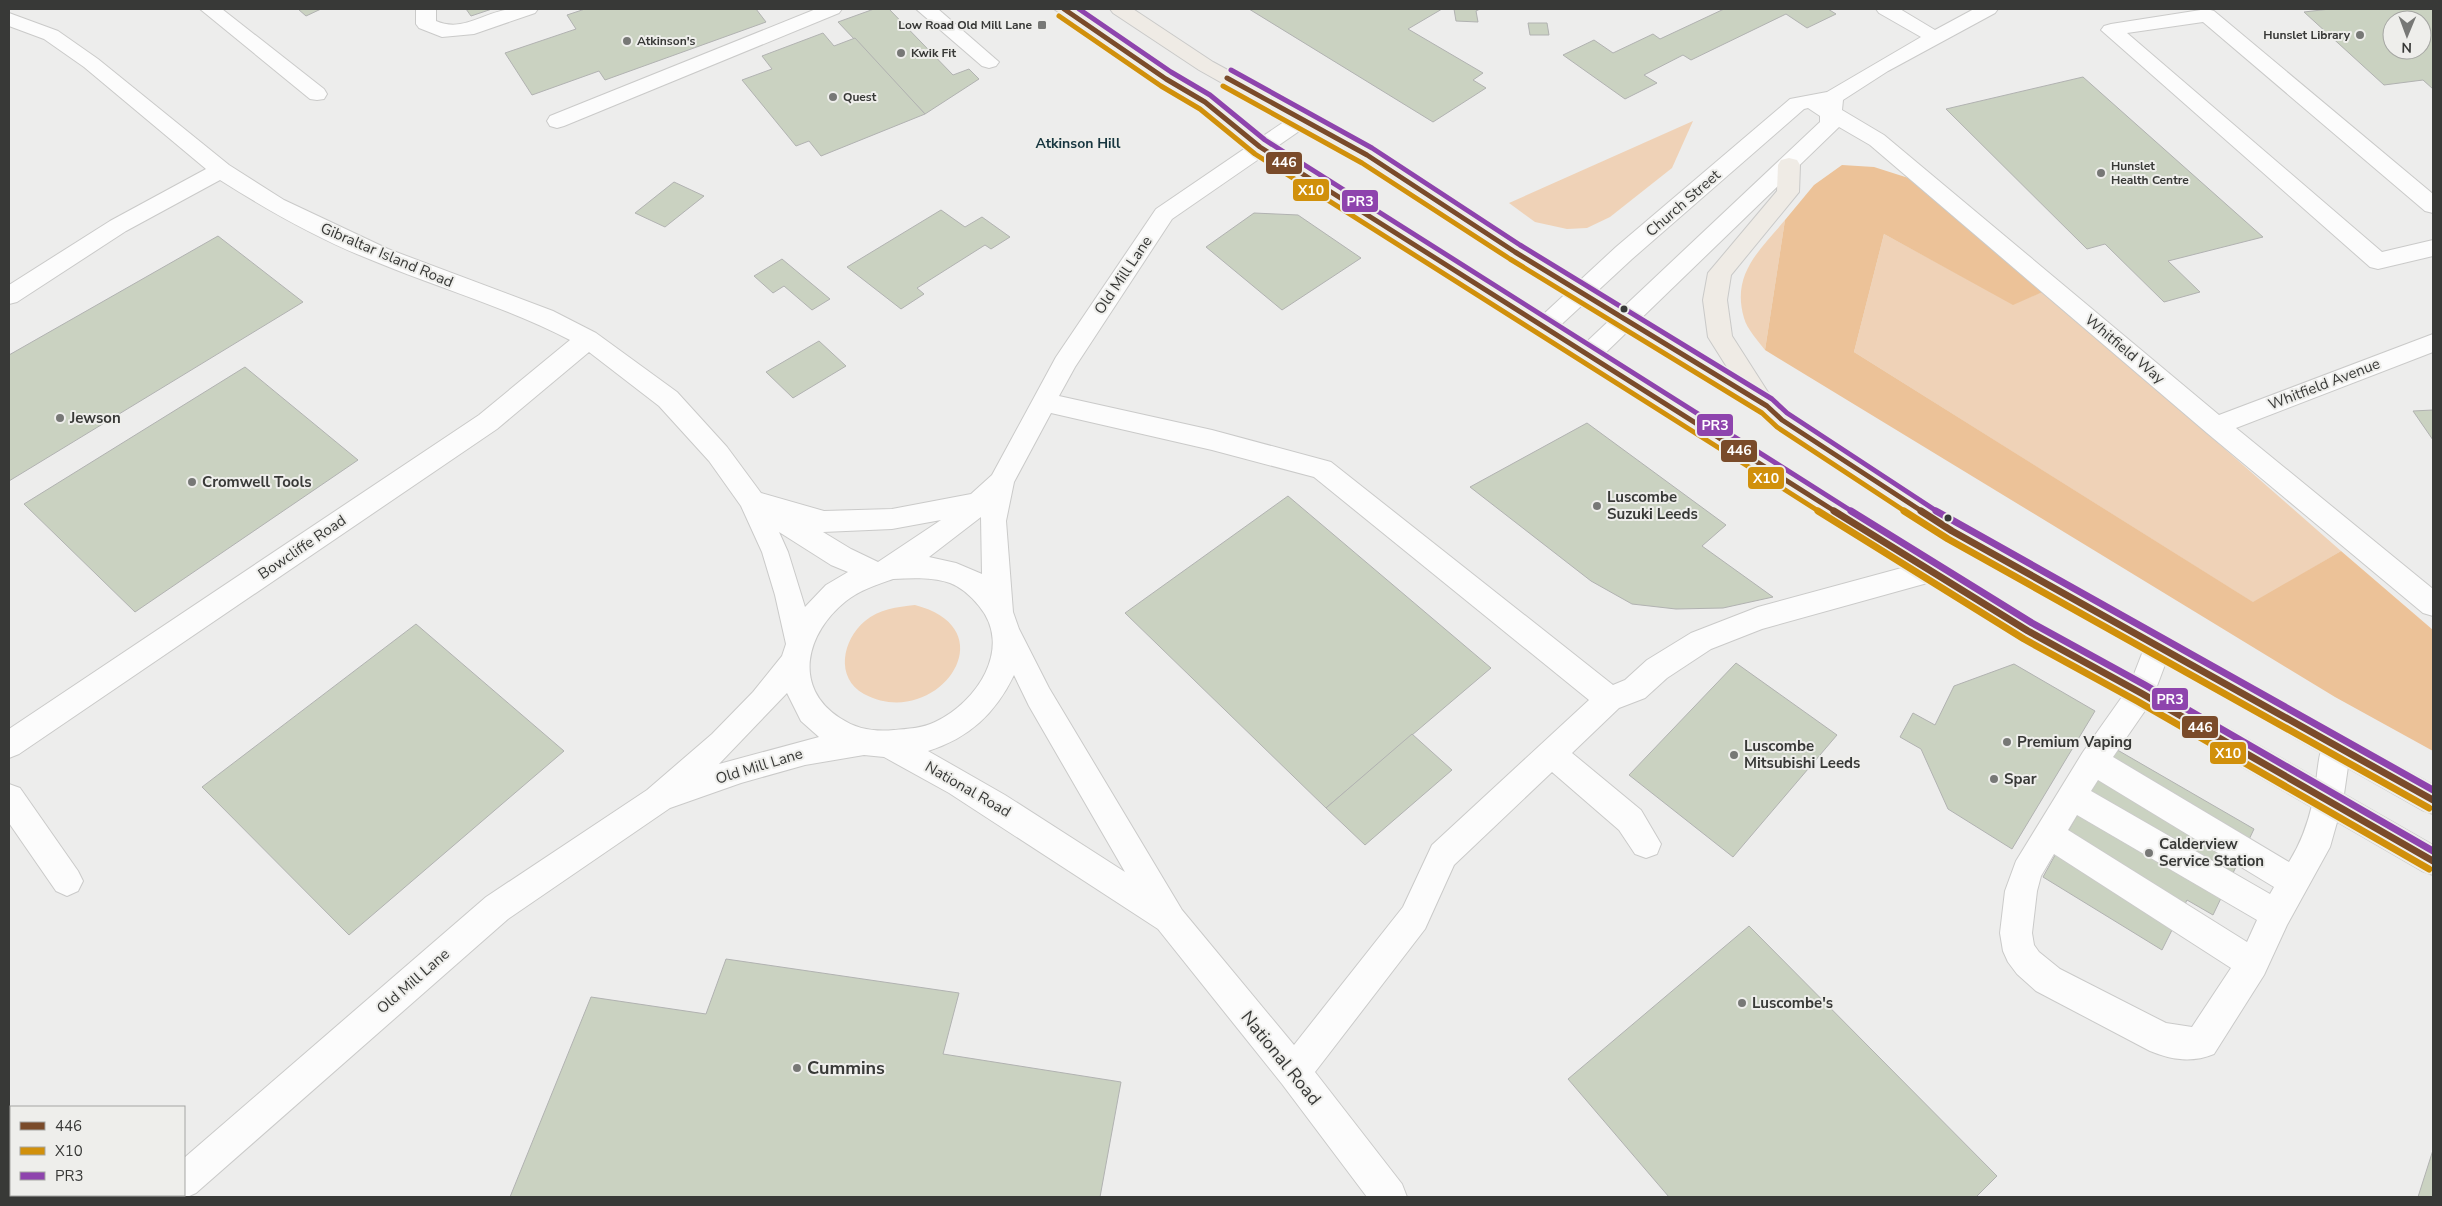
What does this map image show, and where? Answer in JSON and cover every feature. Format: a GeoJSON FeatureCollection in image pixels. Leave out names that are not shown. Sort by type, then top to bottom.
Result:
{"type":"FeatureCollection","features":[{"type":"Feature","properties":{"kind":"main road"},"geometry":{"type":"LineString","coordinates":[[1064,9],[1166,79],[1205,102],[1260,147],[1543,328],[2028,632],[2141,693],[2433,861]]}},
{"type":"Feature","properties":{"kind":"main road"},"geometry":{"type":"LineString","coordinates":[[1120,9],[1206,66],[1367,155],[1625,320],[1767,406],[1782,420],[1952,531],[2433,800]]}},
{"type":"Feature","properties":{"kind":"main road"},"geometry":{"type":"LineString","coordinates":[[1767,406],[1720,337],[1715,300],[1720,273],[1788,192],[1789,165]]}},
{"type":"Feature","properties":{"kind":"street"},"geometry":{"type":"LineString","coordinates":[[210,9],[317,94]]}},
{"type":"Feature","properties":{"kind":"street"},"geometry":{"type":"LineString","coordinates":[[426,9],[426,24],[442,31],[467,30],[528,9]]}},
{"type":"Feature","properties":{"kind":"street"},"geometry":{"type":"LineString","coordinates":[[556,121],[832,9]]}},
{"type":"Feature","properties":{"kind":"street"},"geometry":{"type":"LineString","coordinates":[[926,9],[989,62]]}},
{"type":"Feature","properties":{"kind":"street"},"geometry":{"type":"LineString","coordinates":[[1886,9],[1934,37]]}},
{"type":"Feature","properties":{"kind":"street","name":"Church Street"},"geometry":{"type":"LineString","coordinates":[[1543,328],[1624,252],[1797,104],[1826,104],[1934,37],[1988,9]]}},
{"type":"Feature","properties":{"kind":"street"},"geometry":{"type":"LineString","coordinates":[[2433,206],[2204,12],[2111,30],[2378,261],[2433,248]]}},
{"type":"Feature","properties":{"kind":"street","name":"Gibraltar Island Road"},"geometry":{"type":"LineString","coordinates":[[9,19],[51,36],[91,63],[221,170],[276,205],[326,230],[421,272],[545,317],[588,339],[624,364],[668,399],[718,454],[752,501],[776,552],[789,595],[797,652],[798,689],[812,713],[834,732],[876,744]]}},
{"type":"Feature","properties":{"kind":"street","name":"Church Street"},"geometry":{"type":"LineString","coordinates":[[1588,355],[1830,124],[1826,104]]}},
{"type":"Feature","properties":{"kind":"street","name":"Whitfield Way"},"geometry":{"type":"LineString","coordinates":[[1826,104],[1877,140],[2216,426],[2433,605]]}},
{"type":"Feature","properties":{"kind":"street","name":"Old Mill Lane"},"geometry":{"type":"LineString","coordinates":[[658,800],[741,770],[805,752],[921,740],[952,728],[977,709],[996,685],[1006,659],[1003,622],[994,562],[993,521],[1001,482],[1064,363],[1164,214],[1301,120]]}},
{"type":"Feature","properties":{"kind":"street"},"geometry":{"type":"LineString","coordinates":[[9,296],[118,226],[221,170]]}},
{"type":"Feature","properties":{"kind":"street","name":"Bowcliffe Road"},"geometry":{"type":"LineString","coordinates":[[9,745],[488,422],[588,339]]}},
{"type":"Feature","properties":{"kind":"street","name":"Whitfield Avenue"},"geometry":{"type":"LineString","coordinates":[[2216,426],[2433,343]]}},
{"type":"Feature","properties":{"kind":"street"},"geometry":{"type":"LineString","coordinates":[[1044,402],[1212,440],[1322,469],[1609,700]]}},
{"type":"Feature","properties":{"kind":"street","name":"Old Mill Lane"},"geometry":{"type":"LineString","coordinates":[[185,1180],[496,908],[658,800],[722,743],[763,701],[797,652],[810,620],[828,600],[850,584],[884,570],[952,527],[1001,482]]}},
{"type":"Feature","properties":{"kind":"street"},"geometry":{"type":"LineString","coordinates":[[752,501],[824,522],[892,519],[978,503]]}},
{"type":"Feature","properties":{"kind":"street","name":"Gibraltar Island Road"},"geometry":{"type":"LineString","coordinates":[[752,501],[842,557],[884,570]]}},
{"type":"Feature","properties":{"kind":"street"},"geometry":{"type":"LineString","coordinates":[[884,570],[926,566],[957,574],[982,589],[1003,622]]}},
{"type":"Feature","properties":{"kind":"street"},"geometry":{"type":"LineString","coordinates":[[1294,1072],[1414,918],[1443,855],[1609,700],[1635,689],[1657,669],[1701,641],[1758,619],[1930,571]]}},
{"type":"Feature","properties":{"kind":"street","name":"National Road"},"geometry":{"type":"LineString","coordinates":[[1003,622],[1039,697],[1170,921],[1294,1072],[1389,1197]]}},
{"type":"Feature","properties":{"kind":"street"},"geometry":{"type":"LineString","coordinates":[[2158,646],[2141,693],[2093,761],[2027,871],[2021,892],[2016,933],[2019,951],[2028,963],[2048,980],[2162,1039],[2189,1044],[2202,1042],[2253,964],[2276,914],[2315,847],[2328,801],[2336,746]]}},
{"type":"Feature","properties":{"kind":"street","name":"National Road"},"geometry":{"type":"LineString","coordinates":[[876,744],[975,792],[1039,831],[1170,921]]}},
{"type":"Feature","properties":{"kind":"street"},"geometry":{"type":"LineString","coordinates":[[1552,753],[1630,820],[1646,844]]}},
{"type":"Feature","properties":{"kind":"street"},"geometry":{"type":"LineString","coordinates":[[2093,761],[2294,882]]}},
{"type":"Feature","properties":{"kind":"street"},"geometry":{"type":"LineString","coordinates":[[2073,796],[2276,914]]}},
{"type":"Feature","properties":{"kind":"street"},"geometry":{"type":"LineString","coordinates":[[9,798],[68,881]]}},
{"type":"Feature","properties":{"kind":"street"},"geometry":{"type":"LineString","coordinates":[[2050,835],[2253,964]]}},
{"type":"Feature","properties":{"kind":"shaded area"},"geometry":{"type":"Polygon","coordinates":[[[1693,121],[1672,168],[1610,217],[1587,228],[1567,229],[1535,222],[1509,203],[1693,121]]]}},
{"type":"Feature","properties":{"kind":"shaded area"},"geometry":{"type":"Polygon","coordinates":[[[1842,165],[1874,167],[1921,182],[2045,291],[2013,305],[1884,234],[1854,352],[2253,602],[2341,551],[2433,630],[2433,751],[2335,697],[1765,350],[1785,220],[1814,185],[1842,165]]]}},
{"type":"Feature","properties":{"kind":"shaded area"},"geometry":{"type":"Polygon","coordinates":[[[1785,220],[1765,350],[1745,322],[1741,302],[1741,288],[1750,264],[1785,220]]]}},
{"type":"Feature","properties":{"kind":"shaded area"},"geometry":{"type":"Polygon","coordinates":[[[1884,234],[2013,304],[2045,291],[2341,551],[2254,603],[1854,352],[1884,234]]]}},
{"type":"Feature","properties":{"kind":"shaded area"},"geometry":{"type":"Polygon","coordinates":[[[915,605],[943,618],[958,635],[960,654],[952,673],[937,689],[915,700],[891,702],[864,694],[849,679],[846,669],[845,659],[851,638],[857,629],[870,617],[882,611],[915,605]]]}},
{"type":"Feature","properties":{"kind":"building"},"geometry":{"type":"Polygon","coordinates":[[[298,9],[321,9],[306,16],[298,9]]]}},
{"type":"Feature","properties":{"kind":"building"},"geometry":{"type":"Polygon","coordinates":[[[466,9],[492,9],[471,16],[466,9]]]}},
{"type":"Feature","properties":{"kind":"building","name":"Atkinson's"},"geometry":{"type":"Polygon","coordinates":[[[585,9],[756,9],[766,22],[605,80],[599,71],[532,95],[505,53],[576,29],[567,15],[585,9]]]}},
{"type":"Feature","properties":{"kind":"building","name":"Kwik Fit"},"geometry":{"type":"Polygon","coordinates":[[[874,9],[889,9],[953,75],[969,69],[979,79],[925,114],[838,22],[874,9]]]}},
{"type":"Feature","properties":{"kind":"building"},"geometry":{"type":"Polygon","coordinates":[[[1249,9],[1442,9],[1408,29],[1483,73],[1473,80],[1486,88],[1433,122],[1249,9]]]}},
{"type":"Feature","properties":{"kind":"building"},"geometry":{"type":"Polygon","coordinates":[[[1454,9],[1480,9],[1476,11],[1478,22],[1456,21],[1454,9]]]}},
{"type":"Feature","properties":{"kind":"building"},"geometry":{"type":"Polygon","coordinates":[[[1724,9],[1828,9],[1836,14],[1807,28],[1786,14],[1691,60],[1683,55],[1644,75],[1657,83],[1625,99],[1563,55],[1594,40],[1613,53],[1653,34],[1660,39],[1724,9]]]}},
{"type":"Feature","properties":{"kind":"building","name":"Hunslet Library"},"geometry":{"type":"Polygon","coordinates":[[[2330,9],[2433,9],[2433,89],[2423,80],[2384,85],[2304,12],[2330,9]]]}},
{"type":"Feature","properties":{"kind":"building"},"geometry":{"type":"Polygon","coordinates":[[[1528,23],[1547,23],[1549,35],[1530,35],[1528,23]]]}},
{"type":"Feature","properties":{"kind":"building","name":"Quest"},"geometry":{"type":"Polygon","coordinates":[[[823,33],[834,46],[855,38],[925,114],[821,156],[809,141],[796,146],[742,80],[772,69],[762,56],[823,33]]]}},
{"type":"Feature","properties":{"kind":"building","name":"Hunslet Health Centre"},"geometry":{"type":"Polygon","coordinates":[[[2083,77],[2263,237],[2168,261],[2200,292],[2164,302],[2105,244],[2087,249],[1946,109],[2083,77]]]}},
{"type":"Feature","properties":{"kind":"building"},"geometry":{"type":"Polygon","coordinates":[[[674,182],[704,196],[665,227],[635,213],[674,182]]]}},
{"type":"Feature","properties":{"kind":"building"},"geometry":{"type":"Polygon","coordinates":[[[941,210],[965,227],[982,217],[1010,237],[991,249],[985,245],[917,288],[924,294],[901,309],[847,267],[941,210]]]}},
{"type":"Feature","properties":{"kind":"building"},"geometry":{"type":"Polygon","coordinates":[[[1254,213],[1298,215],[1361,258],[1282,310],[1206,247],[1254,213]]]}},
{"type":"Feature","properties":{"kind":"building","name":"Jewson"},"geometry":{"type":"Polygon","coordinates":[[[218,236],[303,302],[9,481],[9,355],[218,236]]]}},
{"type":"Feature","properties":{"kind":"building"},"geometry":{"type":"Polygon","coordinates":[[[782,259],[830,299],[812,310],[784,286],[773,293],[754,276],[782,259]]]}},
{"type":"Feature","properties":{"kind":"building"},"geometry":{"type":"Polygon","coordinates":[[[819,341],[846,366],[793,398],[766,372],[819,341]]]}},
{"type":"Feature","properties":{"kind":"building","name":"Cromwell Tools"},"geometry":{"type":"Polygon","coordinates":[[[245,367],[358,460],[135,612],[24,504],[245,367]]]}},
{"type":"Feature","properties":{"kind":"building"},"geometry":{"type":"Polygon","coordinates":[[[2433,410],[2433,440],[2413,411],[2433,410]]]}},
{"type":"Feature","properties":{"kind":"building","name":"Luscombe Suzuki Leeds"},"geometry":{"type":"Polygon","coordinates":[[[1587,423],[1726,525],[1702,546],[1773,597],[1723,608],[1676,609],[1632,604],[1591,581],[1470,487],[1587,423]]]}},
{"type":"Feature","properties":{"kind":"building"},"geometry":{"type":"Polygon","coordinates":[[[1288,496],[1491,668],[1326,808],[1125,613],[1288,496]]]}},
{"type":"Feature","properties":{"kind":"building"},"geometry":{"type":"Polygon","coordinates":[[[416,624],[564,751],[349,935],[202,787],[416,624]]]}},
{"type":"Feature","properties":{"kind":"building","name":"Luscombe Mitsubishi Leeds"},"geometry":{"type":"Polygon","coordinates":[[[1736,663],[1837,735],[1733,857],[1629,775],[1736,663]]]}},
{"type":"Feature","properties":{"kind":"building","name":"Spar"},"geometry":{"type":"Polygon","coordinates":[[[2014,664],[2095,711],[2012,849],[1948,809],[1921,749],[1900,737],[1913,713],[1935,725],[1954,686],[2014,664]]]}},
{"type":"Feature","properties":{"kind":"building"},"geometry":{"type":"Polygon","coordinates":[[[1412,734],[1452,770],[1365,845],[1326,808],[1412,734]]]}},
{"type":"Feature","properties":{"kind":"building","name":"Calderview Service Station"},"geometry":{"type":"Polygon","coordinates":[[[2114,748],[2254,829],[2213,915],[2187,900],[2162,950],[2043,877],[2114,748]]]}},
{"type":"Feature","properties":{"kind":"building","name":"Luscombe's"},"geometry":{"type":"Polygon","coordinates":[[[1749,926],[1997,1176],[1976,1197],[1669,1197],[1568,1079],[1749,926]]]}},
{"type":"Feature","properties":{"kind":"building","name":"Cummins"},"geometry":{"type":"Polygon","coordinates":[[[726,959],[959,993],[943,1054],[1121,1082],[1100,1197],[510,1197],[591,997],[706,1014],[726,959]]]}},
{"type":"Feature","properties":{"kind":"building"},"geometry":{"type":"Polygon","coordinates":[[[9,1130],[10,1196],[40,1196],[9,1197],[9,1130]]]}},
{"type":"Feature","properties":{"kind":"building"},"geometry":{"type":"Polygon","coordinates":[[[2433,1150],[2433,1197],[2418,1197],[2433,1150]]]}},
{"type":"Feature","properties":{"kind":"transit line","name":"446"},"geometry":{"type":"LineString","coordinates":[[1064,9],[1166,79],[1205,102],[1260,147],[1543,328],[1931,571],[2028,631],[2141,693],[2433,861]]}},
{"type":"Feature","properties":{"kind":"transit line","name":"PR3"},"geometry":{"type":"LineString","coordinates":[[1079,9],[1171,72],[1210,95],[1265,140],[1548,321],[1936,564],[2032,623],[2145,685],[2433,851]]}},
{"type":"Feature","properties":{"kind":"transit line","name":"X10"},"geometry":{"type":"LineString","coordinates":[[1059,16],[1161,86],[1200,109],[1255,154],[1538,335],[1926,578],[2024,639],[2137,701],[2429,869]]}},
{"type":"Feature","properties":{"kind":"transit line","name":"PR3"},"geometry":{"type":"LineString","coordinates":[[1231,70],[1372,148],[1520,245],[1772,399],[1787,413],[1957,524],[2433,790]]}},
{"type":"Feature","properties":{"kind":"transit line","name":"446"},"geometry":{"type":"LineString","coordinates":[[1227,78],[1367,155],[1515,252],[1767,406],[1782,420],[1952,531],[2433,800]]}},
{"type":"Feature","properties":{"kind":"transit line","name":"X10"},"geometry":{"type":"LineString","coordinates":[[1223,86],[1362,163],[1510,259],[1762,413],[1777,427],[1948,539],[2429,808]]}},
{"type":"Feature","properties":{"kind":"place","name":"Low Road Old Mill Lane"},"geometry":{"type":"Point","coordinates":[1042,25]}},
{"type":"Feature","properties":{"kind":"place","name":"Hunslet Library"},"geometry":{"type":"Point","coordinates":[2360,35]}},
{"type":"Feature","properties":{"kind":"place","name":"Atkinson's"},"geometry":{"type":"Point","coordinates":[627,41]}},
{"type":"Feature","properties":{"kind":"place","name":"Kwik Fit"},"geometry":{"type":"Point","coordinates":[901,53]}},
{"type":"Feature","properties":{"kind":"place","name":"Quest"},"geometry":{"type":"Point","coordinates":[833,97]}},
{"type":"Feature","properties":{"kind":"place","name":"Hunslet Health Centre"},"geometry":{"type":"Point","coordinates":[2101,173]}},
{"type":"Feature","properties":{"kind":"place","name":"Jewson"},"geometry":{"type":"Point","coordinates":[60,418]}},
{"type":"Feature","properties":{"kind":"place","name":"Cromwell Tools"},"geometry":{"type":"Point","coordinates":[192,482]}},
{"type":"Feature","properties":{"kind":"place","name":"Luscombe Suzuki Leeds"},"geometry":{"type":"Point","coordinates":[1597,506]}},
{"type":"Feature","properties":{"kind":"place","name":"Premium Vaping"},"geometry":{"type":"Point","coordinates":[2007,742]}},
{"type":"Feature","properties":{"kind":"place","name":"Luscombe Mitsubishi Leeds"},"geometry":{"type":"Point","coordinates":[1734,755]}},
{"type":"Feature","properties":{"kind":"place","name":"Spar"},"geometry":{"type":"Point","coordinates":[1994,779]}},
{"type":"Feature","properties":{"kind":"place","name":"Calderview Service Station"},"geometry":{"type":"Point","coordinates":[2149,853]}},
{"type":"Feature","properties":{"kind":"place","name":"Luscombe's"},"geometry":{"type":"Point","coordinates":[1742,1003]}},
{"type":"Feature","properties":{"kind":"place","name":"Cummins"},"geometry":{"type":"Point","coordinates":[797,1068]}},
{"type":"Feature","properties":{"kind":"district","name":"Atkinson Hill"},"geometry":{"type":"Point","coordinates":[1078,143]}}]}
